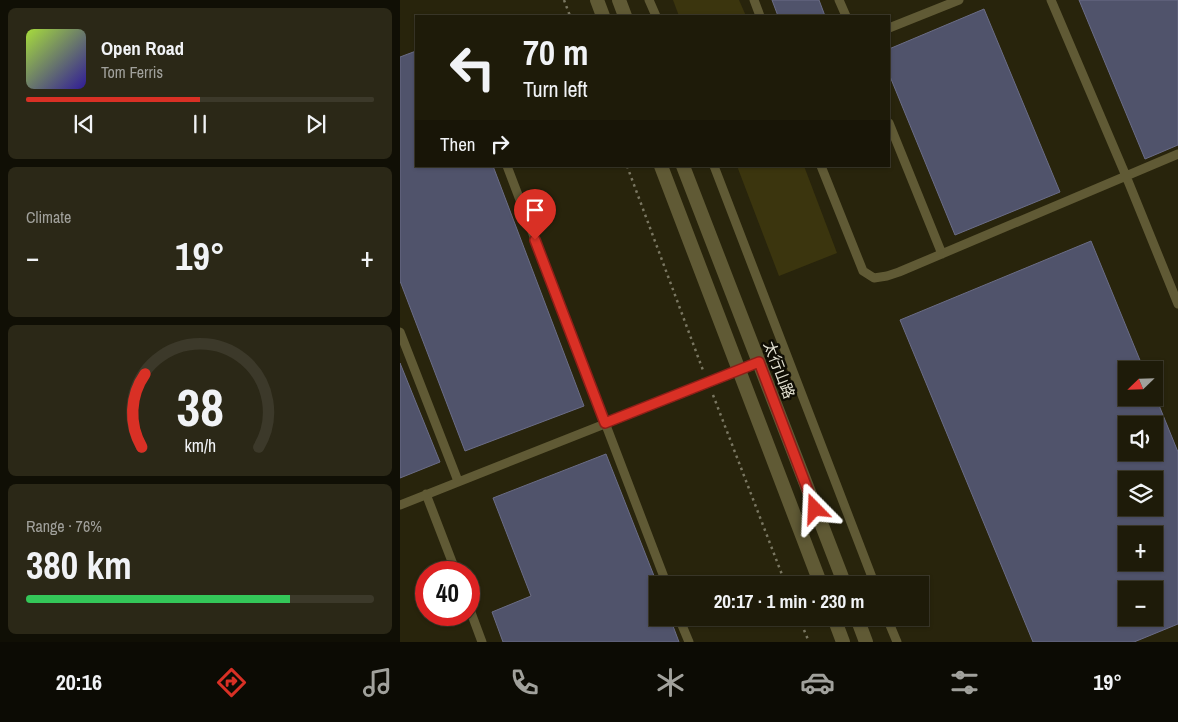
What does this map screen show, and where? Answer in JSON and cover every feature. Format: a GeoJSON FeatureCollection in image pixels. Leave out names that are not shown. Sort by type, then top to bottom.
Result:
{"type":"FeatureCollection","features":[{"type":"Feature","properties":{"kind":"street"},"geometry":{"type":"LineString","coordinates":[[597,0],[603,15]]}},
{"type":"Feature","properties":{"kind":"street"},"geometry":{"type":"LineString","coordinates":[[619,0],[625,15]]}},
{"type":"Feature","properties":{"kind":"street"},"geometry":{"type":"LineString","coordinates":[[661,167],[818,576]]}},
{"type":"Feature","properties":{"kind":"street","name":"太行山路"},"geometry":{"type":"LineString","coordinates":[[683,167],[841,576]]}},
{"type":"Feature","properties":{"kind":"street"},"geometry":{"type":"LineString","coordinates":[[837,626],[843,642]]}},
{"type":"Feature","properties":{"kind":"street"},"geometry":{"type":"LineString","coordinates":[[860,626],[866,642]]}},
{"type":"Feature","properties":{"kind":"lane"},"geometry":{"type":"LineString","coordinates":[[650,0],[656,15]]}},
{"type":"Feature","properties":{"kind":"lane"},"geometry":{"type":"LineString","coordinates":[[754,0],[760,15]]}},
{"type":"Feature","properties":{"kind":"lane"},"geometry":{"type":"LineString","coordinates":[[839,0],[846,15]]}},
{"type":"Feature","properties":{"kind":"lane"},"geometry":{"type":"LineString","coordinates":[[890,28],[959,0]]}},
{"type":"Feature","properties":{"kind":"lane"},"geometry":{"type":"LineString","coordinates":[[1051,0],[1178,304]]}},
{"type":"Feature","properties":{"kind":"lane"},"geometry":{"type":"LineString","coordinates":[[890,125],[942,254]]}},
{"type":"Feature","properties":{"kind":"lane"},"geometry":{"type":"LineString","coordinates":[[821,167],[863,271],[874,278],[887,276],[942,254],[1178,154]]}},
{"type":"Feature","properties":{"kind":"lane"},"geometry":{"type":"LineString","coordinates":[[507,167],[664,576]]}},
{"type":"Feature","properties":{"kind":"lane"},"geometry":{"type":"LineString","coordinates":[[714,167],[872,576]]}},
{"type":"Feature","properties":{"kind":"lane"},"geometry":{"type":"LineString","coordinates":[[400,332],[458,482]]}},
{"type":"Feature","properties":{"kind":"lane"},"geometry":{"type":"LineString","coordinates":[[400,504],[759,362]]}},
{"type":"Feature","properties":{"kind":"lane"},"geometry":{"type":"LineString","coordinates":[[426,494],[452,561]]}},
{"type":"Feature","properties":{"kind":"lane"},"geometry":{"type":"LineString","coordinates":[[476,626],[482,642]]}},
{"type":"Feature","properties":{"kind":"lane"},"geometry":{"type":"LineString","coordinates":[[682,626],[689,642]]}},
{"type":"Feature","properties":{"kind":"lane"},"geometry":{"type":"LineString","coordinates":[[891,626],[897,642]]}},
{"type":"Feature","properties":{"kind":"path"},"geometry":{"type":"LineString","coordinates":[[564,0],[570,15]]}},
{"type":"Feature","properties":{"kind":"path"},"geometry":{"type":"LineString","coordinates":[[802,626],[809,642]]}},
{"type":"Feature","properties":{"kind":"shaded area"},"geometry":{"type":"Polygon","coordinates":[[[673,0],[739,0],[746,15],[679,15],[673,0]]]}},
{"type":"Feature","properties":{"kind":"shaded area"},"geometry":{"type":"Polygon","coordinates":[[[737,167],[804,167],[837,253],[779,276],[737,167]]]}},
{"type":"Feature","properties":{"kind":"building"},"geometry":{"type":"Polygon","coordinates":[[[772,0],[819,0],[825,15],[778,15],[772,0]]]}},
{"type":"Feature","properties":{"kind":"building"},"geometry":{"type":"Polygon","coordinates":[[[1079,0],[1178,0],[1178,145],[1145,159],[1079,0]]]}},
{"type":"Feature","properties":{"kind":"building"},"geometry":{"type":"Polygon","coordinates":[[[984,9],[1060,192],[955,235],[890,76],[890,49],[984,9]]]}},
{"type":"Feature","properties":{"kind":"building"},"geometry":{"type":"Polygon","coordinates":[[[415,51],[415,167],[493,167],[584,406],[465,451],[400,281],[400,57],[415,51]]]}},
{"type":"Feature","properties":{"kind":"building"},"geometry":{"type":"Polygon","coordinates":[[[1091,241],[1140,361],[1118,361],[1118,406],[1159,406],[1178,452],[1178,624],[1134,642],[1033,642],[900,320],[1091,241]]]}},
{"type":"Feature","properties":{"kind":"building"},"geometry":{"type":"Polygon","coordinates":[[[400,363],[440,462],[400,478],[400,363]]]}},
{"type":"Feature","properties":{"kind":"building"},"geometry":{"type":"Polygon","coordinates":[[[606,454],[654,576],[649,576],[649,626],[673,626],[679,642],[503,642],[492,612],[531,596],[493,498],[606,454]]]}},
{"type":"Feature","properties":{"kind":"route"},"geometry":{"type":"LineString","coordinates":[[535,240],[605,423],[759,362],[815,509]]}}]}
